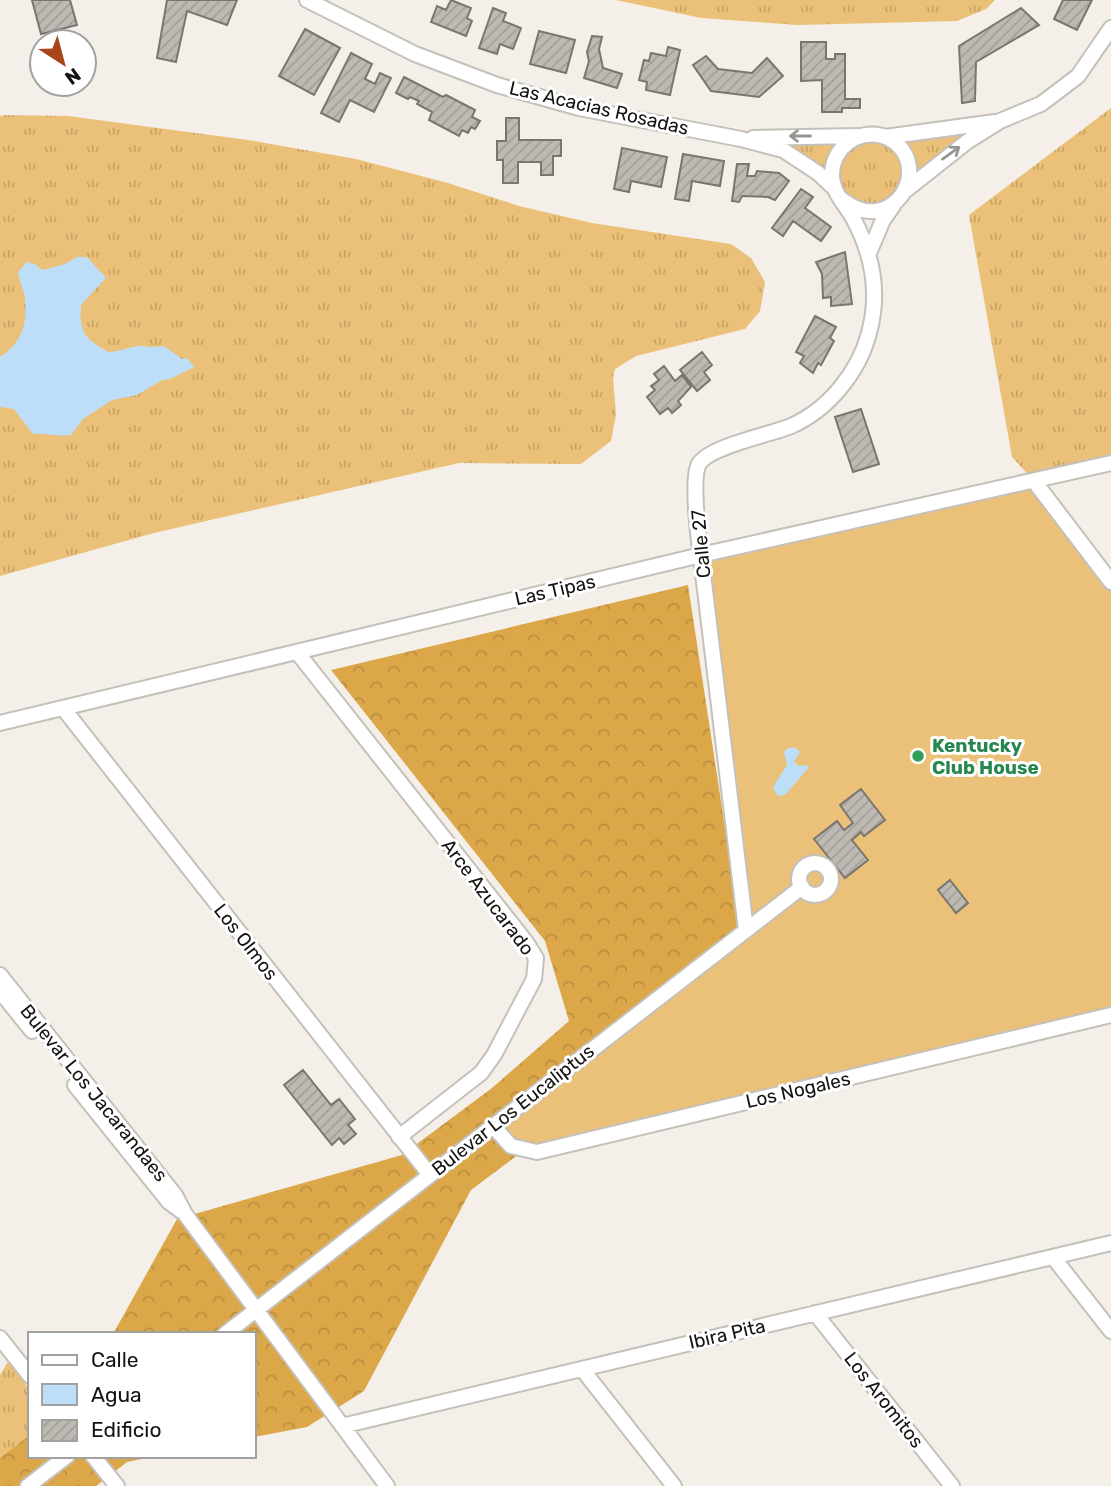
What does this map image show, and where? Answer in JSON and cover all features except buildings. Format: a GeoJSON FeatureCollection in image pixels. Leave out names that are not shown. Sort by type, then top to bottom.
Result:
{"type":"FeatureCollection","features":[{"type":"Feature","properties":{"kind":"street","name":"Las Acacias Rosadas"},"geometry":{"type":"LineString","coordinates":[[307,0],[415,54],[497,85],[591,110],[741,139],[783,150],[818,173],[837,193]]}},
{"type":"Feature","properties":{"kind":"street"},"geometry":{"type":"LineString","coordinates":[[906,190],[910,174],[907,159],[899,145],[886,137],[872,134],[859,136],[839,151],[834,162],[837,193],[856,209],[875,212],[892,205],[906,190],[959,148],[1000,121],[1041,104],[1078,76],[1111,29]]}},
{"type":"Feature","properties":{"kind":"street"},"geometry":{"type":"LineString","coordinates":[[886,137],[1000,121]]}},
{"type":"Feature","properties":{"kind":"street","name":"Las Acacias Rosadas"},"geometry":{"type":"LineString","coordinates":[[741,139],[859,136]]}},
{"type":"Feature","properties":{"kind":"street","name":"Calle 27"},"geometry":{"type":"LineString","coordinates":[[746,930],[701,555],[695,483],[698,466],[712,451],[793,425],[819,408],[843,385],[859,361],[869,333],[875,299],[869,254],[837,193]]}},
{"type":"Feature","properties":{"kind":"street","name":"Calle 27"},"geometry":{"type":"LineString","coordinates":[[869,254],[892,205]]}},
{"type":"Feature","properties":{"kind":"street","name":"Las Tipas"},"geometry":{"type":"LineString","coordinates":[[0,723],[701,555],[1111,463]]}},
{"type":"Feature","properties":{"kind":"street"},"geometry":{"type":"LineString","coordinates":[[1034,481],[1111,582]]}},
{"type":"Feature","properties":{"kind":"street","name":"Arce Azucarado"},"geometry":{"type":"LineString","coordinates":[[297,652],[518,931],[536,958],[534,979],[494,1055],[481,1073],[399,1138]]}},
{"type":"Feature","properties":{"kind":"street","name":"Los Olmos"},"geometry":{"type":"LineString","coordinates":[[63,708],[430,1175]]}},
{"type":"Feature","properties":{"kind":"street","name":"Bulevar Los Eucaliptus"},"geometry":{"type":"LineString","coordinates":[[228,1332],[802,887]]}},
{"type":"Feature","properties":{"kind":"street","name":"Bulevar Los Jacarandaes"},"geometry":{"type":"LineString","coordinates":[[0,975],[175,1195],[185,1214],[387,1486]]}},
{"type":"Feature","properties":{"kind":"street","name":"Bulevar Los Jacarandaes"},"geometry":{"type":"LineString","coordinates":[[0,991],[169,1202],[185,1214]]}},
{"type":"Feature","properties":{"kind":"street","name":"Los Nogales"},"geometry":{"type":"LineString","coordinates":[[493,1126],[511,1146],[537,1152],[1111,1015]]}},
{"type":"Feature","properties":{"kind":"street","name":"Ibira Pita"},"geometry":{"type":"LineString","coordinates":[[342,1426],[1111,1243]]}},
{"type":"Feature","properties":{"kind":"street"},"geometry":{"type":"LineString","coordinates":[[1053,1257],[1111,1331]]}},
{"type":"Feature","properties":{"kind":"street","name":"Los Aromitos"},"geometry":{"type":"LineString","coordinates":[[815,1313],[952,1486]]}},
{"type":"Feature","properties":{"kind":"street"},"geometry":{"type":"LineString","coordinates":[[0,1338],[28,1373]]}},
{"type":"Feature","properties":{"kind":"street"},"geometry":{"type":"LineString","coordinates":[[582,1369],[674,1486]]}},
{"type":"Feature","properties":{"kind":"street","name":"Bulevar Los Jacarandaes"},"geometry":{"type":"LineString","coordinates":[[342,1426],[363,1440],[399,1486]]}},
{"type":"Feature","properties":{"kind":"street"},"geometry":{"type":"LineString","coordinates":[[28,1486],[64,1458]]}},
{"type":"Feature","properties":{"kind":"street"},"geometry":{"type":"LineString","coordinates":[[95,1458],[117,1486]]}},
{"type":"Feature","properties":{"kind":"green space"},"geometry":{"type":"Polygon","coordinates":[[[616,0],[995,0],[986,9],[957,21],[798,25],[701,18],[616,0]]]}},
{"type":"Feature","properties":{"kind":"green space"},"geometry":{"type":"Polygon","coordinates":[[[1111,108],[1111,463],[1034,481],[1012,457],[969,215],[1111,108]]]}},
{"type":"Feature","properties":{"kind":"green space"},"geometry":{"type":"Polygon","coordinates":[[[0,116],[68,116],[248,140],[356,159],[448,183],[519,206],[592,223],[731,244],[751,258],[765,282],[760,311],[745,329],[636,356],[615,369],[613,378],[616,415],[611,441],[581,464],[459,463],[154,533],[0,576],[0,116]]]}},
{"type":"Feature","properties":{"kind":"green space"},"geometry":{"type":"Polygon","coordinates":[[[970,133],[942,151],[916,173],[899,141],[970,133]]]}},
{"type":"Feature","properties":{"kind":"green space"},"geometry":{"type":"Polygon","coordinates":[[[839,141],[826,175],[775,142],[839,141]]]}},
{"type":"Feature","properties":{"kind":"green space"},"geometry":{"type":"Polygon","coordinates":[[[865,141],[877,141],[894,150],[901,161],[901,185],[894,196],[877,205],[865,205],[853,200],[844,191],[839,179],[839,167],[844,155],[853,146],[865,141]]]}},
{"type":"Feature","properties":{"kind":"green space","name":"Kentucky Club House"},"geometry":{"type":"Polygon","coordinates":[[[1034,481],[1111,582],[1111,1015],[537,1152],[511,1146],[493,1126],[746,930],[701,555],[1034,481]]]}},
{"type":"Feature","properties":{"kind":"green space"},"geometry":{"type":"Polygon","coordinates":[[[688,585],[740,926],[769,967],[471,1190],[364,1391],[307,1427],[256,1437],[256,1332],[114,1332],[177,1219],[402,1155],[492,1088],[569,1021],[545,941],[331,670],[688,585]]]}},
{"type":"Feature","properties":{"kind":"green space"},"geometry":{"type":"Polygon","coordinates":[[[9,1360],[28,1388],[28,1458],[0,1486],[0,1375],[9,1360]]]}},
{"type":"Feature","properties":{"kind":"green space"},"geometry":{"type":"Polygon","coordinates":[[[28,1437],[28,1458],[146,1458],[127,1462],[96,1486],[0,1486],[0,1458],[28,1437]]]}},
{"type":"Feature","properties":{"kind":"water"},"geometry":{"type":"Polygon","coordinates":[[[77,257],[87,257],[106,278],[81,305],[81,323],[89,339],[108,352],[139,346],[164,346],[182,359],[187,358],[194,367],[162,380],[137,395],[112,400],[83,419],[71,435],[33,434],[14,409],[0,407],[0,357],[19,337],[25,321],[24,293],[18,272],[27,262],[42,270],[65,264],[77,257]]]}},
{"type":"Feature","properties":{"kind":"water"},"geometry":{"type":"Polygon","coordinates":[[[794,747],[800,752],[794,762],[799,766],[809,767],[786,794],[777,795],[773,787],[787,765],[784,753],[786,749],[794,747]]]}},
{"type":"Feature","properties":{"kind":"place","name":"Kentucky Club House"},"geometry":{"type":"Point","coordinates":[918,756]}}]}
